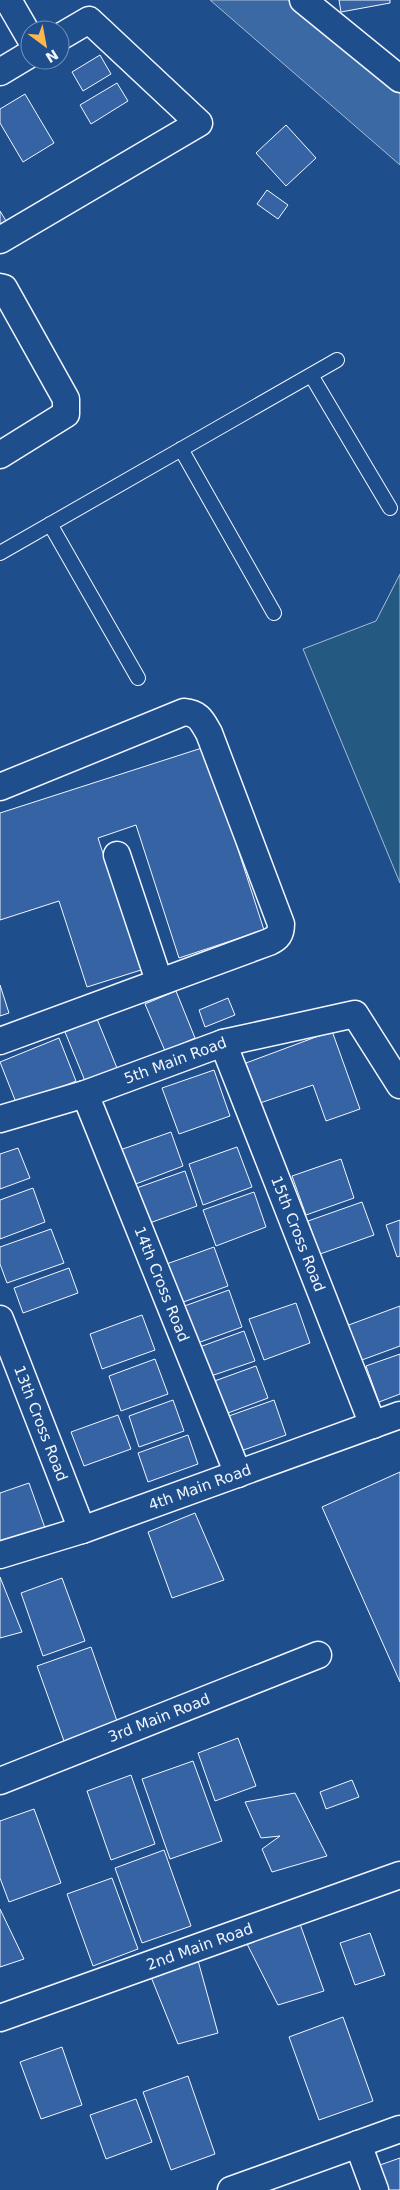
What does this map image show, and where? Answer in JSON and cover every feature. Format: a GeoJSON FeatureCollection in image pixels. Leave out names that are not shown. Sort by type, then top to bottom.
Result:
{"type":"FeatureCollection","features":[{"type":"Feature","properties":{"kind":"street"},"geometry":{"type":"LineString","coordinates":[[8,0],[20,21]]}},
{"type":"Feature","properties":{"kind":"street"},"geometry":{"type":"LineString","coordinates":[[303,0],[400,79]]}},
{"type":"Feature","properties":{"kind":"street"},"geometry":{"type":"LineString","coordinates":[[331,0],[336,27]]}},
{"type":"Feature","properties":{"kind":"street"},"geometry":{"type":"LineString","coordinates":[[0,240],[199,123],[89,20],[70,31]]}},
{"type":"Feature","properties":{"kind":"street"},"geometry":{"type":"LineString","coordinates":[[0,72],[20,60]]}},
{"type":"Feature","properties":{"kind":"street"},"geometry":{"type":"LineString","coordinates":[[0,287],[4,288],[66,399],[66,414],[0,455]]}},
{"type":"Feature","properties":{"kind":"street"},"geometry":{"type":"LineString","coordinates":[[0,787],[184,712],[194,713],[201,719],[216,751],[281,924],[281,932],[277,939],[0,1041]]}},
{"type":"Feature","properties":{"kind":"street"},"geometry":{"type":"LineString","coordinates":[[117,855],[159,981]]}},
{"type":"Feature","properties":{"kind":"street","name":"5th Main Road"},"geometry":{"type":"LineString","coordinates":[[0,1118],[85,1094],[223,1043],[355,1014],[400,1084]]}},
{"type":"Feature","properties":{"kind":"street","name":"15th Cross Road"},"geometry":{"type":"LineString","coordinates":[[223,1043],[373,1425]]}},
{"type":"Feature","properties":{"kind":"street","name":"14th Cross Road"},"geometry":{"type":"LineString","coordinates":[[85,1094],[238,1474]]}},
{"type":"Feature","properties":{"kind":"street","name":"13th Cross Road"},"geometry":{"type":"LineString","coordinates":[[0,1319],[82,1530]]}},
{"type":"Feature","properties":{"kind":"street","name":"4th Main Road"},"geometry":{"type":"LineString","coordinates":[[0,1555],[82,1530],[400,1415]]}},
{"type":"Feature","properties":{"kind":"street","name":"3rd Main Road"},"geometry":{"type":"LineString","coordinates":[[0,1781],[318,1655]]}},
{"type":"Feature","properties":{"kind":"street","name":"2nd Main Road"},"geometry":{"type":"LineString","coordinates":[[0,2018],[400,1875]]}},
{"type":"Feature","properties":{"kind":"street"},"geometry":{"type":"LineString","coordinates":[[230,2190],[400,2129]]}},
{"type":"Feature","properties":{"kind":"street"},"geometry":{"type":"LineString","coordinates":[[358,2144],[375,2190]]}},
{"type":"Feature","properties":{"kind":"lane"},"geometry":{"type":"LineString","coordinates":[[0,553],[337,360]]}},
{"type":"Feature","properties":{"kind":"lane"},"geometry":{"type":"LineString","coordinates":[[312,375],[390,508]]}},
{"type":"Feature","properties":{"kind":"lane"},"geometry":{"type":"LineString","coordinates":[[181,449],[274,613]]}},
{"type":"Feature","properties":{"kind":"lane"},"geometry":{"type":"LineString","coordinates":[[50,524],[138,678]]}},
{"type":"Feature","properties":{"kind":"shaded area"},"geometry":{"type":"Polygon","coordinates":[[[210,0],[288,0],[400,94],[400,165],[210,0]]]}},
{"type":"Feature","properties":{"kind":"shaded area"},"geometry":{"type":"Polygon","coordinates":[[[400,574],[400,883],[303,649],[376,621],[400,574]]]}},
{"type":"Feature","properties":{"kind":"building"},"geometry":{"type":"Polygon","coordinates":[[[339,0],[390,0],[390,3],[341,12],[339,0]]]}},
{"type":"Feature","properties":{"kind":"building"},"geometry":{"type":"Polygon","coordinates":[[[100,55],[111,74],[83,91],[72,72],[100,55]]]}},
{"type":"Feature","properties":{"kind":"building"},"geometry":{"type":"Polygon","coordinates":[[[117,83],[128,101],[91,124],[80,105],[117,83]]]}},
{"type":"Feature","properties":{"kind":"building"},"geometry":{"type":"Polygon","coordinates":[[[25,94],[54,143],[23,162],[0,123],[0,109],[25,94]]]}},
{"type":"Feature","properties":{"kind":"building"},"geometry":{"type":"Polygon","coordinates":[[[286,125],[316,158],[286,186],[256,153],[286,125]]]}},
{"type":"Feature","properties":{"kind":"building"},"geometry":{"type":"Polygon","coordinates":[[[267,190],[288,205],[278,219],[257,204],[267,190]]]}},
{"type":"Feature","properties":{"kind":"building"},"geometry":{"type":"Polygon","coordinates":[[[0,211],[11,229],[0,235],[0,211]]]}},
{"type":"Feature","properties":{"kind":"building"},"geometry":{"type":"Polygon","coordinates":[[[205,747],[264,930],[179,958],[136,825],[98,838],[141,970],[87,987],[59,901],[0,920],[0,813],[205,747]]]}},
{"type":"Feature","properties":{"kind":"building"},"geometry":{"type":"Polygon","coordinates":[[[0,985],[9,1013],[0,1016],[0,985]]]}},
{"type":"Feature","properties":{"kind":"building"},"geometry":{"type":"Polygon","coordinates":[[[176,991],[195,1038],[165,1051],[145,1004],[176,991]]]}},
{"type":"Feature","properties":{"kind":"building"},"geometry":{"type":"Polygon","coordinates":[[[228,998],[235,1015],[205,1027],[199,1010],[228,998]]]}},
{"type":"Feature","properties":{"kind":"building"},"geometry":{"type":"Polygon","coordinates":[[[97,1019],[117,1068],[85,1081],[65,1032],[97,1019]]]}},
{"type":"Feature","properties":{"kind":"building"},"geometry":{"type":"Polygon","coordinates":[[[332,1031],[360,1109],[326,1121],[313,1085],[260,1103],[246,1063],[332,1031]]]}},
{"type":"Feature","properties":{"kind":"building"},"geometry":{"type":"Polygon","coordinates":[[[59,1038],[76,1081],[17,1105],[0,1062],[59,1038]]]}},
{"type":"Feature","properties":{"kind":"building"},"geometry":{"type":"Polygon","coordinates":[[[214,1070],[230,1116],[179,1134],[162,1088],[214,1070]]]}},
{"type":"Feature","properties":{"kind":"building"},"geometry":{"type":"Polygon","coordinates":[[[171,1132],[183,1166],[133,1185],[120,1150],[171,1132]]]}},
{"type":"Feature","properties":{"kind":"building"},"geometry":{"type":"Polygon","coordinates":[[[237,1147],[252,1187],[203,1205],[189,1164],[237,1147]]]}},
{"type":"Feature","properties":{"kind":"building"},"geometry":{"type":"Polygon","coordinates":[[[18,1148],[30,1178],[0,1189],[0,1154],[18,1148]]]}},
{"type":"Feature","properties":{"kind":"building"},"geometry":{"type":"Polygon","coordinates":[[[341,1159],[354,1198],[306,1215],[292,1176],[341,1159]]]}},
{"type":"Feature","properties":{"kind":"building"},"geometry":{"type":"Polygon","coordinates":[[[185,1171],[197,1206],[144,1225],[131,1190],[185,1171]]]}},
{"type":"Feature","properties":{"kind":"building"},"geometry":{"type":"Polygon","coordinates":[[[33,1188],[45,1222],[0,1239],[0,1200],[33,1188]]]}},
{"type":"Feature","properties":{"kind":"building"},"geometry":{"type":"Polygon","coordinates":[[[254,1192],[266,1227],[216,1246],[203,1210],[254,1192]]]}},
{"type":"Feature","properties":{"kind":"building"},"geometry":{"type":"Polygon","coordinates":[[[362,1202],[374,1235],[320,1254],[308,1221],[362,1202]]]}},
{"type":"Feature","properties":{"kind":"building"},"geometry":{"type":"Polygon","coordinates":[[[400,1220],[400,1256],[397,1257],[386,1225],[400,1220]]]}},
{"type":"Feature","properties":{"kind":"building"},"geometry":{"type":"Polygon","coordinates":[[[51,1229],[64,1263],[7,1283],[0,1264],[0,1247],[51,1229]]]}},
{"type":"Feature","properties":{"kind":"building"},"geometry":{"type":"Polygon","coordinates":[[[214,1247],[228,1286],[175,1305],[161,1266],[214,1247]]]}},
{"type":"Feature","properties":{"kind":"building"},"geometry":{"type":"Polygon","coordinates":[[[69,1268],[78,1293],[23,1313],[14,1288],[69,1268]]]}},
{"type":"Feature","properties":{"kind":"building"},"geometry":{"type":"Polygon","coordinates":[[[229,1290],[242,1327],[192,1345],[179,1308],[229,1290]]]}},
{"type":"Feature","properties":{"kind":"building"},"geometry":{"type":"Polygon","coordinates":[[[296,1303],[310,1343],[264,1360],[249,1319],[296,1303]]]}},
{"type":"Feature","properties":{"kind":"building"},"geometry":{"type":"Polygon","coordinates":[[[400,1306],[400,1346],[359,1361],[346,1326],[400,1306]]]}},
{"type":"Feature","properties":{"kind":"building"},"geometry":{"type":"Polygon","coordinates":[[[142,1315],[155,1350],[102,1369],[90,1334],[142,1315]]]}},
{"type":"Feature","properties":{"kind":"building"},"geometry":{"type":"Polygon","coordinates":[[[244,1331],[255,1361],[205,1378],[194,1349],[244,1331]]]}},
{"type":"Feature","properties":{"kind":"building"},"geometry":{"type":"Polygon","coordinates":[[[400,1354],[400,1394],[379,1402],[366,1366],[400,1354]]]}},
{"type":"Feature","properties":{"kind":"building"},"geometry":{"type":"Polygon","coordinates":[[[155,1359],[168,1394],[121,1411],[109,1376],[155,1359]]]}},
{"type":"Feature","properties":{"kind":"building"},"geometry":{"type":"Polygon","coordinates":[[[256,1366],[268,1398],[220,1416],[209,1383],[256,1366]]]}},
{"type":"Feature","properties":{"kind":"building"},"geometry":{"type":"Polygon","coordinates":[[[173,1400],[184,1431],[139,1447],[129,1416],[173,1400]]]}},
{"type":"Feature","properties":{"kind":"building"},"geometry":{"type":"Polygon","coordinates":[[[274,1400],[286,1435],[238,1452],[226,1417],[274,1400]]]}},
{"type":"Feature","properties":{"kind":"building"},"geometry":{"type":"Polygon","coordinates":[[[118,1415],[131,1449],[84,1466],[71,1432],[118,1415]]]}},
{"type":"Feature","properties":{"kind":"building"},"geometry":{"type":"Polygon","coordinates":[[[188,1435],[198,1464],[148,1482],[138,1453],[188,1435]]]}},
{"type":"Feature","properties":{"kind":"building"},"geometry":{"type":"Polygon","coordinates":[[[400,1472],[400,1682],[322,1507],[400,1472]]]}},
{"type":"Feature","properties":{"kind":"building"},"geometry":{"type":"Polygon","coordinates":[[[29,1483],[45,1528],[0,1545],[0,1493],[29,1483]]]}},
{"type":"Feature","properties":{"kind":"building"},"geometry":{"type":"Polygon","coordinates":[[[195,1513],[224,1580],[172,1598],[148,1532],[195,1513]]]}},
{"type":"Feature","properties":{"kind":"building"},"geometry":{"type":"Polygon","coordinates":[[[0,1577],[22,1632],[0,1638],[0,1577]]]}},
{"type":"Feature","properties":{"kind":"building"},"geometry":{"type":"Polygon","coordinates":[[[62,1578],[85,1641],[43,1656],[21,1593],[62,1578]]]}},
{"type":"Feature","properties":{"kind":"building"},"geometry":{"type":"Polygon","coordinates":[[[91,1647],[117,1721],[64,1741],[37,1666],[91,1647]]]}},
{"type":"Feature","properties":{"kind":"building"},"geometry":{"type":"Polygon","coordinates":[[[238,1738],[256,1786],[215,1801],[198,1753],[238,1738]]]}},
{"type":"Feature","properties":{"kind":"building"},"geometry":{"type":"Polygon","coordinates":[[[193,1761],[222,1841],[170,1859],[142,1779],[193,1761]]]}},
{"type":"Feature","properties":{"kind":"building"},"geometry":{"type":"Polygon","coordinates":[[[131,1775],[155,1844],[111,1860],[87,1791],[131,1775]]]}},
{"type":"Feature","properties":{"kind":"building"},"geometry":{"type":"Polygon","coordinates":[[[352,1780],[359,1797],[326,1809],[320,1792],[352,1780]]]}},
{"type":"Feature","properties":{"kind":"building"},"geometry":{"type":"Polygon","coordinates":[[[295,1793],[327,1856],[272,1872],[262,1849],[280,1836],[261,1838],[245,1802],[295,1793]]]}},
{"type":"Feature","properties":{"kind":"building"},"geometry":{"type":"Polygon","coordinates":[[[34,1809],[61,1883],[9,1902],[0,1878],[0,1821],[34,1809]]]}},
{"type":"Feature","properties":{"kind":"building"},"geometry":{"type":"Polygon","coordinates":[[[164,1850],[191,1926],[142,1943],[115,1868],[164,1850]]]}},
{"type":"Feature","properties":{"kind":"building"},"geometry":{"type":"Polygon","coordinates":[[[112,1878],[138,1949],[93,1966],[67,1894],[112,1878]]]}},
{"type":"Feature","properties":{"kind":"building"},"geometry":{"type":"Polygon","coordinates":[[[0,1909],[24,1959],[0,1967],[0,1909]]]}},
{"type":"Feature","properties":{"kind":"building"},"geometry":{"type":"Polygon","coordinates":[[[300,1924],[324,1991],[278,2005],[246,1942],[300,1924]]]}},
{"type":"Feature","properties":{"kind":"building"},"geometry":{"type":"Polygon","coordinates":[[[370,1933],[385,1975],[355,1985],[340,1943],[370,1933]]]}},
{"type":"Feature","properties":{"kind":"building"},"geometry":{"type":"Polygon","coordinates":[[[197,1957],[218,2033],[178,2044],[149,1972],[197,1957]]]}},
{"type":"Feature","properties":{"kind":"building"},"geometry":{"type":"Polygon","coordinates":[[[343,2017],[373,2101],[319,2120],[289,2037],[343,2017]]]}},
{"type":"Feature","properties":{"kind":"building"},"geometry":{"type":"Polygon","coordinates":[[[62,2047],[82,2105],[41,2119],[20,2062],[62,2047]]]}},
{"type":"Feature","properties":{"kind":"building"},"geometry":{"type":"Polygon","coordinates":[[[188,2076],[215,2154],[171,2170],[143,2092],[188,2076]]]}},
{"type":"Feature","properties":{"kind":"building"},"geometry":{"type":"Polygon","coordinates":[[[136,2099],[152,2142],[106,2159],[90,2115],[136,2099]]]}},
{"type":"Feature","properties":{"kind":"building"},"geometry":{"type":"Polygon","coordinates":[[[400,2158],[400,2190],[385,2190],[377,2166],[400,2158]]]}}]}
